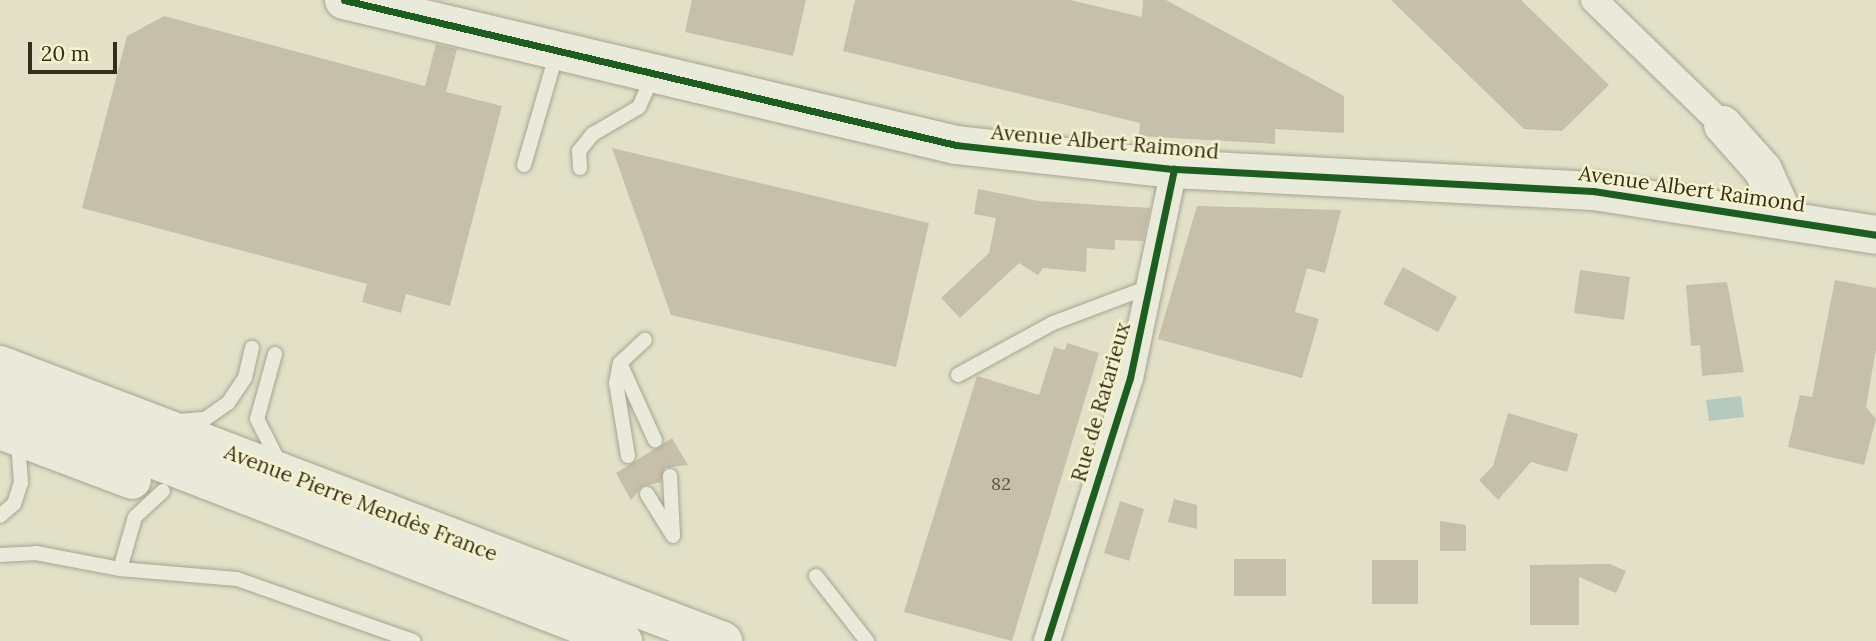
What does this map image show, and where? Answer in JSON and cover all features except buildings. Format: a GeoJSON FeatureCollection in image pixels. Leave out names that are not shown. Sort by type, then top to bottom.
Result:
{"type":"FeatureCollection","features":[{"type":"Feature","properties":{"kind":"main road","name":"Avenue Albert Raimond"},"geometry":{"type":"LineString","coordinates":[[344,0],[956,145],[1174,169],[1594,191],[1784,217],[1876,235]]}},
{"type":"Feature","properties":{"kind":"main road"},"geometry":{"type":"LineString","coordinates":[[1723,125],[1763,170],[1784,217]]}},
{"type":"Feature","properties":{"kind":"main road","name":"Avenue Pierre Mendès France"},"geometry":{"type":"LineString","coordinates":[[0,365],[723,641]]}},
{"type":"Feature","properties":{"kind":"main road","name":"Avenue Pierre Mendès France"},"geometry":{"type":"LineString","coordinates":[[0,400],[607,635]]}},
{"type":"Feature","properties":{"kind":"main road"},"geometry":{"type":"LineString","coordinates":[[5,427],[163,491],[297,532],[505,608],[607,635]]}},
{"type":"Feature","properties":{"kind":"street"},"geometry":{"type":"LineString","coordinates":[[1594,0],[1723,125]]}},
{"type":"Feature","properties":{"kind":"street","name":"Rue de Ratarieux"},"geometry":{"type":"LineString","coordinates":[[1047,641],[1130,378],[1174,169]]}},
{"type":"Feature","properties":{"kind":"lane"},"geometry":{"type":"LineString","coordinates":[[524,165],[558,51]]}},
{"type":"Feature","properties":{"kind":"lane"},"geometry":{"type":"LineString","coordinates":[[580,168],[579,151],[593,134],[639,107],[654,74]]}},
{"type":"Feature","properties":{"kind":"lane"},"geometry":{"type":"LineString","coordinates":[[958,375],[1040,329],[1149,287]]}},
{"type":"Feature","properties":{"kind":"lane"},"geometry":{"type":"LineString","coordinates":[[628,456],[617,383],[620,363],[645,340]]}},
{"type":"Feature","properties":{"kind":"lane"},"geometry":{"type":"LineString","coordinates":[[145,420],[205,419],[234,395],[252,348]]}},
{"type":"Feature","properties":{"kind":"lane"},"geometry":{"type":"LineString","coordinates":[[275,354],[257,419],[267,448],[298,479]]}},
{"type":"Feature","properties":{"kind":"lane"},"geometry":{"type":"LineString","coordinates":[[620,363],[655,440]]}},
{"type":"Feature","properties":{"kind":"lane"},"geometry":{"type":"LineString","coordinates":[[0,516],[13,504],[21,483],[5,427]]}},
{"type":"Feature","properties":{"kind":"lane"},"geometry":{"type":"LineString","coordinates":[[647,495],[673,536],[670,476]]}},
{"type":"Feature","properties":{"kind":"lane"},"geometry":{"type":"LineString","coordinates":[[120,569],[135,517],[163,491]]}},
{"type":"Feature","properties":{"kind":"lane"},"geometry":{"type":"LineString","coordinates":[[0,555],[36,553],[120,569],[237,579],[413,641]]}},
{"type":"Feature","properties":{"kind":"lane"},"geometry":{"type":"LineString","coordinates":[[816,576],[867,641]]}},
{"type":"Feature","properties":{"kind":"shaded area"},"geometry":{"type":"Polygon","coordinates":[[[1741,396],[1744,417],[1709,421],[1706,400],[1741,396]]]}},
{"type":"Feature","properties":{"kind":"cycle path"},"geometry":{"type":"LineString","coordinates":[[344,0],[956,145],[1174,169],[1593,191],[1876,235]]}},
{"type":"Feature","properties":{"kind":"cycle path"},"geometry":{"type":"LineString","coordinates":[[1047,641],[1130,378],[1174,169]]}}]}
